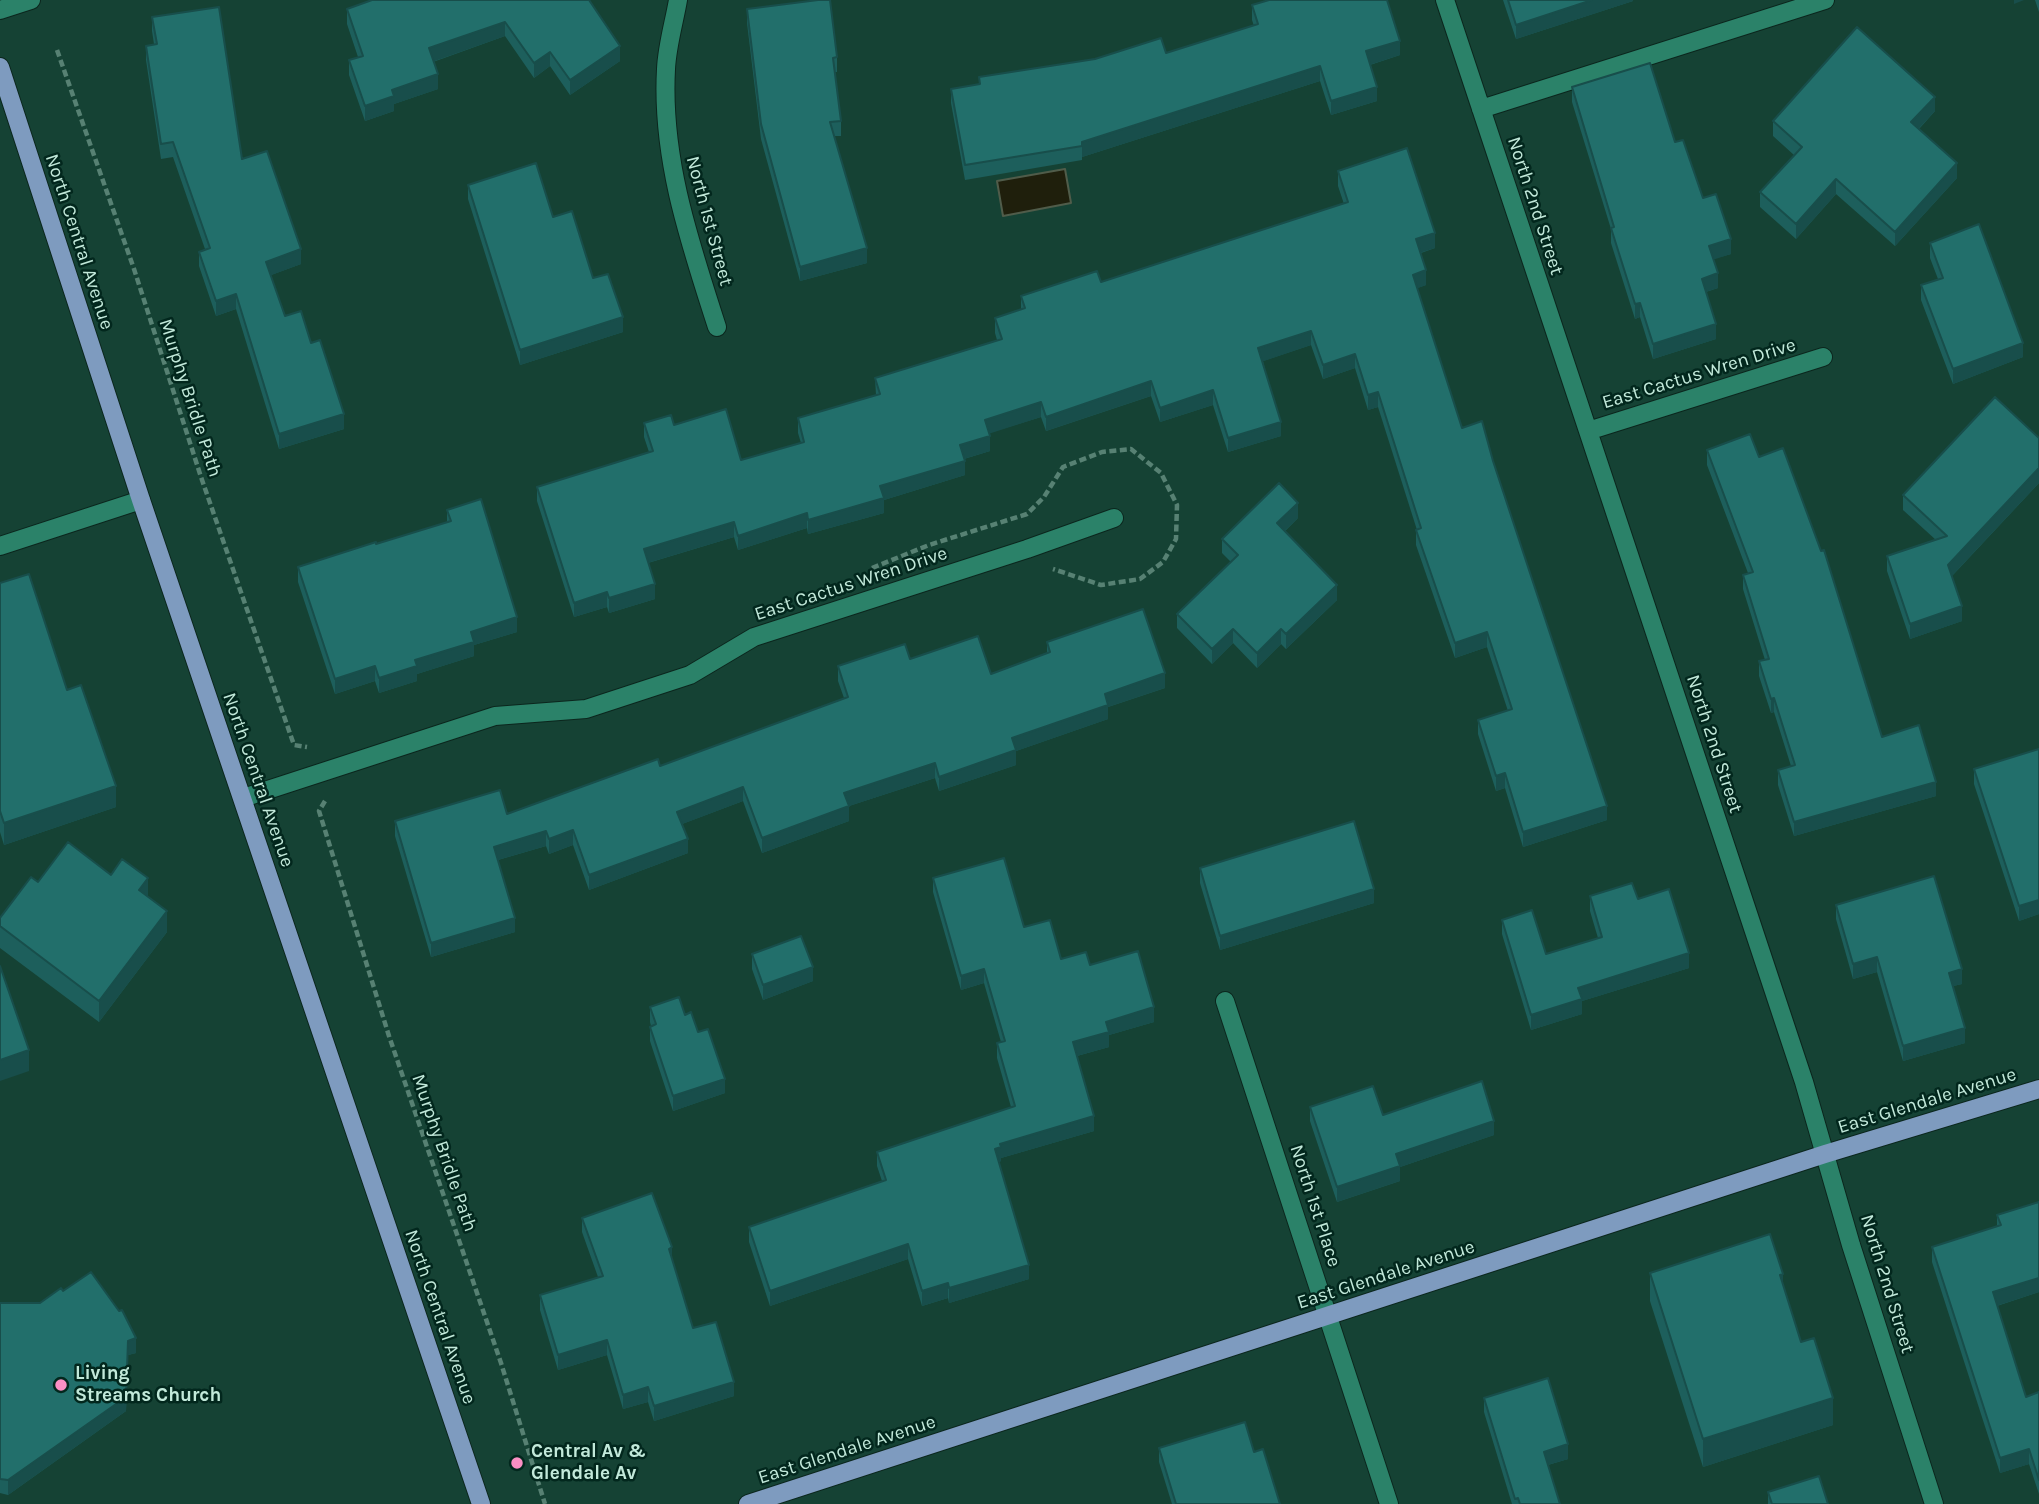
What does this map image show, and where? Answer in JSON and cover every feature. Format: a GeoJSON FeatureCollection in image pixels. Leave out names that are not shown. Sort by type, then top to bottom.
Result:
{"type":"FeatureCollection","features":[{"type":"Feature","properties":{"kind":"main road","name":"North Central Avenue"},"geometry":{"type":"LineString","coordinates":[[0,67],[141,500],[481,1504]]}},
{"type":"Feature","properties":{"kind":"main road","name":"East Glendale Avenue"},"geometry":{"type":"LineString","coordinates":[[748,1504],[1825,1154],[2039,1089]]}},
{"type":"Feature","properties":{"kind":"street"},"geometry":{"type":"LineString","coordinates":[[0,10],[31,0]]}},
{"type":"Feature","properties":{"kind":"street","name":"North 1st Street"},"geometry":{"type":"LineString","coordinates":[[678,0],[666,69],[669,158],[688,236],[717,327]]}},
{"type":"Feature","properties":{"kind":"street","name":"North 2nd Street"},"geometry":{"type":"LineString","coordinates":[[1445,0],[1804,1082],[1855,1258],[1934,1504]]}},
{"type":"Feature","properties":{"kind":"street"},"geometry":{"type":"LineString","coordinates":[[1481,109],[1825,0]]}},
{"type":"Feature","properties":{"kind":"street","name":"East Cactus Wren Drive"},"geometry":{"type":"LineString","coordinates":[[1588,431],[1823,357]]}},
{"type":"Feature","properties":{"kind":"street"},"geometry":{"type":"LineString","coordinates":[[0,546],[141,500]]}},
{"type":"Feature","properties":{"kind":"street","name":"East Cactus Wren Drive"},"geometry":{"type":"LineString","coordinates":[[243,798],[495,716],[586,709],[691,674],[754,637],[1027,549],[1114,518]]}},
{"type":"Feature","properties":{"kind":"street","name":"North 1st Place"},"geometry":{"type":"LineString","coordinates":[[1225,1001],[1389,1504]]}},
{"type":"Feature","properties":{"kind":"path","name":"Murphy Bridle Path"},"geometry":{"type":"LineString","coordinates":[[57,50],[134,269],[201,477],[294,745],[303,747]]}},
{"type":"Feature","properties":{"kind":"path","name":"Murphy Bridle Path"},"geometry":{"type":"LineString","coordinates":[[319,811],[389,1036],[501,1363],[545,1504]]}},
{"type":"Feature","properties":{"kind":"shaded area"},"geometry":{"type":"Polygon","coordinates":[[[1065,169],[1071,203],[1003,216],[997,181],[1065,169]]]}},
{"type":"Feature","properties":{"kind":"building"},"geometry":{"type":"Polygon","coordinates":[[[372,0],[589,0],[620,46],[570,80],[550,52],[534,63],[505,22],[429,48],[438,74],[392,90],[394,96],[365,106],[349,60],[363,56],[347,9],[372,0]]]}},
{"type":"Feature","properties":{"kind":"building"},"geometry":{"type":"Polygon","coordinates":[[[830,0],[837,57],[833,58],[841,121],[830,122],[867,248],[800,267],[761,124],[747,9],[830,0]]]}},
{"type":"Feature","properties":{"kind":"building"},"geometry":{"type":"Polygon","coordinates":[[[1269,0],[1387,0],[1400,41],[1366,51],[1377,87],[1331,101],[1320,66],[1082,142],[1082,146],[965,165],[951,89],[980,84],[979,77],[1095,59],[1161,38],[1166,53],[1258,24],[1252,5],[1269,0]]]}},
{"type":"Feature","properties":{"kind":"building"},"geometry":{"type":"Polygon","coordinates":[[[1508,0],[1592,0],[1516,25],[1508,0]]]}},
{"type":"Feature","properties":{"kind":"building"},"geometry":{"type":"Polygon","coordinates":[[[219,7],[242,159],[267,151],[301,249],[266,262],[285,316],[301,311],[311,343],[320,340],[344,414],[279,434],[236,294],[216,301],[199,252],[210,248],[173,142],[161,144],[146,46],[157,44],[152,17],[219,7]]]}},
{"type":"Feature","properties":{"kind":"building"},"geometry":{"type":"Polygon","coordinates":[[[1857,27],[1935,97],[1911,122],[1957,163],[1895,232],[1836,179],[1796,224],[1760,192],[1802,147],[1773,121],[1857,27]]]}},
{"type":"Feature","properties":{"kind":"building"},"geometry":{"type":"Polygon","coordinates":[[[1650,63],[1675,142],[1683,140],[1703,198],[1716,194],[1731,239],[1709,246],[1718,273],[1702,279],[1716,324],[1653,344],[1640,303],[1635,304],[1611,228],[1614,227],[1572,87],[1650,63]]]}},
{"type":"Feature","properties":{"kind":"building"},"geometry":{"type":"Polygon","coordinates":[[[1407,148],[1435,233],[1416,239],[1426,270],[1413,275],[1462,428],[1482,421],[1607,806],[1523,832],[1505,773],[1496,776],[1478,720],[1512,709],[1487,632],[1455,643],[1416,530],[1421,528],[1378,392],[1368,395],[1355,354],[1323,365],[1311,331],[1258,348],[1281,422],[1228,438],[1213,390],[1160,408],[1151,381],[1046,417],[1041,402],[985,420],[990,436],[960,445],[965,461],[880,486],[884,498],[808,520],[807,513],[738,536],[734,522],[644,549],[655,584],[609,598],[607,592],[574,603],[537,487],[653,451],[644,423],[671,415],[674,425],[726,409],[741,460],[804,442],[798,418],[880,394],[875,378],[1002,339],[995,318],[1025,308],[1021,296],[1097,271],[1101,282],[1348,202],[1338,171],[1407,148]]]}},
{"type":"Feature","properties":{"kind":"building"},"geometry":{"type":"Polygon","coordinates":[[[536,163],[553,217],[572,211],[593,278],[608,274],[623,317],[520,350],[468,185],[536,163]]]}},
{"type":"Feature","properties":{"kind":"building"},"geometry":{"type":"Polygon","coordinates":[[[1979,224],[2023,343],[1953,369],[1921,285],[1943,278],[1930,243],[1979,224]]]}},
{"type":"Feature","properties":{"kind":"building"},"geometry":{"type":"Polygon","coordinates":[[[1995,397],[2039,438],[2039,468],[1948,565],[1962,606],[1910,624],[1887,556],[1947,536],[1903,495],[1995,397]]]}},
{"type":"Feature","properties":{"kind":"building"},"geometry":{"type":"Polygon","coordinates":[[[1750,434],[1759,457],[1783,448],[1821,551],[1824,550],[1882,737],[1919,725],[1936,782],[1794,822],[1778,770],[1795,765],[1759,661],[1769,659],[1743,575],[1753,572],[1707,450],[1750,434]]]}},
{"type":"Feature","properties":{"kind":"building"},"geometry":{"type":"Polygon","coordinates":[[[1279,483],[1298,503],[1277,523],[1337,585],[1286,634],[1281,629],[1257,653],[1233,629],[1212,649],[1177,614],[1238,555],[1222,539],[1279,483]]]}},
{"type":"Feature","properties":{"kind":"building"},"geometry":{"type":"Polygon","coordinates":[[[481,499],[517,617],[471,632],[474,642],[415,660],[417,666],[379,678],[375,666],[335,679],[298,567],[451,521],[447,510],[481,499]]]}},
{"type":"Feature","properties":{"kind":"building"},"geometry":{"type":"Polygon","coordinates":[[[29,574],[67,690],[81,685],[116,786],[4,823],[0,811],[0,583],[29,574]]]}},
{"type":"Feature","properties":{"kind":"building"},"geometry":{"type":"Polygon","coordinates":[[[1143,609],[1165,673],[1105,694],[1108,705],[1012,738],[1016,750],[939,777],[935,763],[844,793],[849,806],[762,838],[743,787],[677,812],[688,839],[589,875],[573,830],[549,839],[546,831],[494,847],[515,918],[431,943],[395,821],[500,790],[507,814],[658,759],[660,766],[848,697],[838,666],[905,644],[910,659],[978,636],[991,674],[1050,652],[1047,642],[1143,609]]]}},
{"type":"Feature","properties":{"kind":"building"},"geometry":{"type":"Polygon","coordinates":[[[2039,749],[2039,900],[2019,906],[1974,769],[2039,749]]]}},
{"type":"Feature","properties":{"kind":"building"},"geometry":{"type":"Polygon","coordinates":[[[1354,821],[1374,889],[1220,936],[1200,868],[1354,821]]]}},
{"type":"Feature","properties":{"kind":"building"},"geometry":{"type":"Polygon","coordinates":[[[68,842],[111,875],[122,859],[148,878],[139,890],[167,911],[99,1001],[0,926],[0,918],[31,877],[38,882],[68,842]]]}},
{"type":"Feature","properties":{"kind":"building"},"geometry":{"type":"Polygon","coordinates":[[[1004,858],[1024,927],[1050,920],[1061,959],[1086,952],[1090,965],[1138,951],[1154,1007],[1106,1022],[1109,1032],[1073,1042],[1094,1116],[1000,1144],[1001,1147],[995,1149],[1029,1265],[949,1288],[948,1283],[922,1291],[908,1244],[770,1291],[749,1227],[886,1180],[877,1152],[1015,1106],[997,1043],[1005,1041],[984,969],[961,976],[933,878],[1004,858]]]}},
{"type":"Feature","properties":{"kind":"building"},"geometry":{"type":"Polygon","coordinates":[[[1934,876],[1962,969],[1949,973],[1965,1028],[1903,1046],[1877,957],[1853,964],[1836,905],[1934,876]]]}},
{"type":"Feature","properties":{"kind":"building"},"geometry":{"type":"Polygon","coordinates":[[[1632,883],[1638,899],[1669,889],[1689,953],[1578,988],[1582,999],[1531,1015],[1502,920],[1532,910],[1546,954],[1602,937],[1590,896],[1632,883]]]}},
{"type":"Feature","properties":{"kind":"building"},"geometry":{"type":"Polygon","coordinates":[[[801,936],[813,967],[763,985],[752,954],[801,936]]]}},
{"type":"Feature","properties":{"kind":"building"},"geometry":{"type":"Polygon","coordinates":[[[0,966],[29,1050],[0,1060],[0,966]]]}},
{"type":"Feature","properties":{"kind":"building"},"geometry":{"type":"Polygon","coordinates":[[[679,997],[685,1015],[691,1012],[698,1032],[708,1029],[725,1079],[673,1096],[650,1027],[656,1024],[650,1007],[679,997]]]}},
{"type":"Feature","properties":{"kind":"building"},"geometry":{"type":"Polygon","coordinates":[[[1482,1081],[1494,1121],[1396,1154],[1400,1166],[1337,1187],[1310,1107],[1373,1086],[1383,1115],[1482,1081]]]}},
{"type":"Feature","properties":{"kind":"building"},"geometry":{"type":"Polygon","coordinates":[[[652,1193],[672,1247],[669,1249],[693,1328],[716,1322],[734,1382],[654,1406],[648,1387],[623,1395],[607,1340],[558,1355],[540,1295],[603,1276],[582,1218],[652,1193]]]}},
{"type":"Feature","properties":{"kind":"building"},"geometry":{"type":"Polygon","coordinates":[[[2039,1202],[2039,1278],[1993,1292],[2026,1397],[2039,1392],[2039,1480],[2029,1449],[2000,1458],[1932,1247],[2001,1225],[1997,1215],[2039,1202]]]}},
{"type":"Feature","properties":{"kind":"building"},"geometry":{"type":"Polygon","coordinates":[[[1770,1234],[1801,1342],[1814,1338],[1833,1398],[1703,1439],[1650,1273],[1770,1234]]]}},
{"type":"Feature","properties":{"kind":"building","name":"Living Streams Church"},"geometry":{"type":"Polygon","coordinates":[[[91,1272],[119,1311],[122,1310],[136,1338],[128,1341],[126,1397],[8,1480],[0,1479],[0,1303],[40,1303],[91,1272]]]}},
{"type":"Feature","properties":{"kind":"building"},"geometry":{"type":"Polygon","coordinates":[[[1548,1378],[1568,1444],[1544,1452],[1560,1504],[1520,1504],[1518,1498],[1515,1499],[1484,1398],[1548,1378]]]}},
{"type":"Feature","properties":{"kind":"building"},"geometry":{"type":"Polygon","coordinates":[[[1245,1422],[1254,1452],[1263,1449],[1280,1504],[1176,1504],[1159,1448],[1245,1422]]]}},
{"type":"Feature","properties":{"kind":"building"},"geometry":{"type":"Polygon","coordinates":[[[1819,1476],[1828,1504],[1772,1504],[1768,1492],[1819,1476]]]}},
{"type":"Feature","properties":{"kind":"place","name":"Living Streams Church"},"geometry":{"type":"Point","coordinates":[61,1385]}},
{"type":"Feature","properties":{"kind":"place","name":"Central Av & Glendale Av"},"geometry":{"type":"Point","coordinates":[517,1463]}}]}
